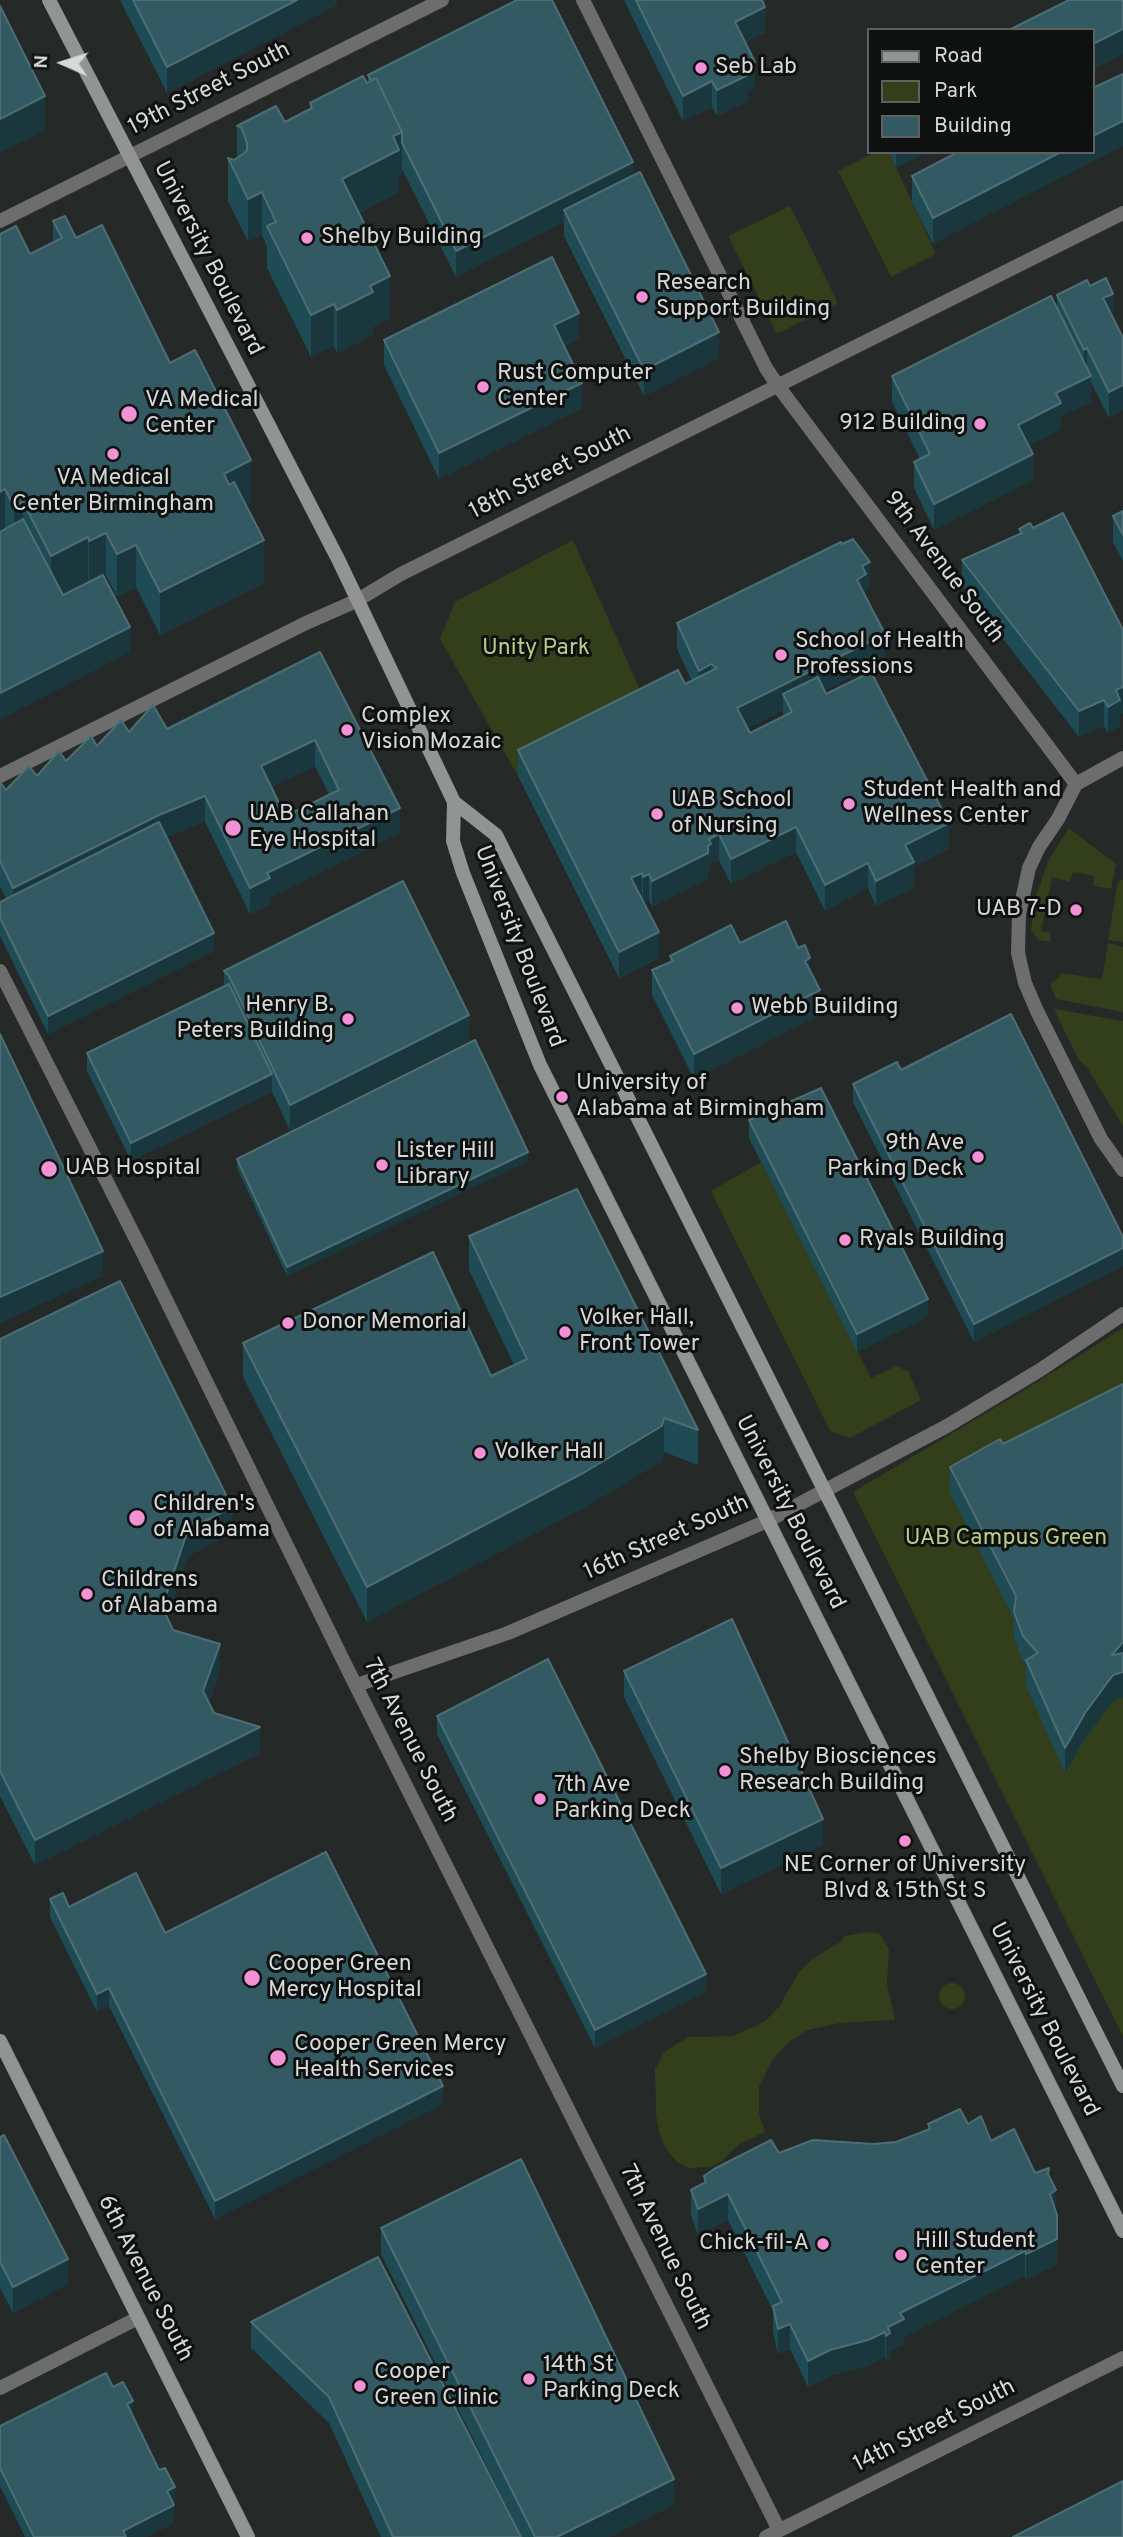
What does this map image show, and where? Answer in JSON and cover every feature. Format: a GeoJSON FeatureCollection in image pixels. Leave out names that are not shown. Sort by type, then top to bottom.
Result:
{"type":"FeatureCollection","features":[{"type":"Feature","properties":{"kind":"main road","name":"University Boulevard"},"geometry":{"type":"LineString","coordinates":[[49,0],[338,559],[454,802],[496,835],[1123,2086]]}},
{"type":"Feature","properties":{"kind":"main road","name":"University Boulevard"},"geometry":{"type":"LineString","coordinates":[[454,802],[453,841],[463,873],[540,1065],[1123,2231]]}},
{"type":"Feature","properties":{"kind":"main road","name":"6th Avenue South"},"geometry":{"type":"LineString","coordinates":[[0,2041],[248,2537]]}},
{"type":"Feature","properties":{"kind":"street","name":"19th Street South"},"geometry":{"type":"LineString","coordinates":[[0,221],[442,0]]}},
{"type":"Feature","properties":{"kind":"street","name":"9th Avenue South"},"geometry":{"type":"LineString","coordinates":[[583,0],[766,368],[1076,784]]}},
{"type":"Feature","properties":{"kind":"street","name":"18th Street South"},"geometry":{"type":"LineString","coordinates":[[0,776],[306,622],[356,601],[401,575],[1123,213]]}},
{"type":"Feature","properties":{"kind":"street"},"geometry":{"type":"LineString","coordinates":[[1123,758],[1076,784],[1058,819],[1039,847],[1029,869],[1019,914],[1018,953],[1025,983],[1037,1011],[1101,1139],[1123,1170]]}},
{"type":"Feature","properties":{"kind":"street","name":"7th Avenue South"},"geometry":{"type":"LineString","coordinates":[[0,971],[152,1270],[773,2534]]}},
{"type":"Feature","properties":{"kind":"street","name":"16th Street South"},"geometry":{"type":"LineString","coordinates":[[357,1685],[508,1633],[767,1521],[947,1426],[1040,1370],[1123,1314]]}},
{"type":"Feature","properties":{"kind":"street"},"geometry":{"type":"LineString","coordinates":[[0,2388],[138,2318]]}},
{"type":"Feature","properties":{"kind":"street","name":"14th Street South"},"geometry":{"type":"LineString","coordinates":[[773,2534],[1123,2358]]}},
{"type":"Feature","properties":{"kind":"green space"},"geometry":{"type":"Polygon","coordinates":[[[872,154],[890,154],[936,254],[891,277],[838,171],[872,154]]]}},
{"type":"Feature","properties":{"kind":"green space"},"geometry":{"type":"Polygon","coordinates":[[[790,206],[838,303],[777,334],[728,236],[790,206]]]}},
{"type":"Feature","properties":{"kind":"green space","name":"Unity Park"},"geometry":{"type":"Polygon","coordinates":[[[573,540],[649,710],[518,776],[440,639],[455,602],[573,540]]]}},
{"type":"Feature","properties":{"kind":"green space"},"geometry":{"type":"Polygon","coordinates":[[[1069,828],[1116,864],[1111,889],[1094,886],[1094,876],[1073,872],[1070,882],[1052,877],[1041,931],[1051,933],[1050,942],[1038,940],[1031,930],[1035,899],[1049,859],[1069,828]]]}},
{"type":"Feature","properties":{"kind":"green space"},"geometry":{"type":"Polygon","coordinates":[[[1123,880],[1123,942],[1108,940],[1118,881],[1123,880]]]}},
{"type":"Feature","properties":{"kind":"green space"},"geometry":{"type":"Polygon","coordinates":[[[1108,943],[1123,947],[1123,1012],[1056,999],[1050,984],[1060,977],[1060,973],[1102,979],[1108,943]]]}},
{"type":"Feature","properties":{"kind":"green space"},"geometry":{"type":"Polygon","coordinates":[[[1054,1009],[1123,1021],[1123,1126],[1086,1066],[1079,1061],[1054,1009]]]}},
{"type":"Feature","properties":{"kind":"green space"},"geometry":{"type":"Polygon","coordinates":[[[761,1162],[871,1378],[896,1366],[908,1371],[921,1400],[850,1438],[830,1431],[711,1191],[761,1162]]]}},
{"type":"Feature","properties":{"kind":"green space","name":"UAB Campus Green"},"geometry":{"type":"Polygon","coordinates":[[[1123,1328],[1123,2036],[853,1492],[1123,1328]]]}},
{"type":"Feature","properties":{"kind":"green space"},"geometry":{"type":"Polygon","coordinates":[[[868,1932],[880,1934],[889,1949],[887,1984],[895,2020],[840,2023],[808,2030],[789,2042],[773,2059],[759,2087],[759,2113],[765,2132],[738,2145],[722,2161],[711,2167],[689,2168],[677,2162],[665,2147],[656,2115],[655,2069],[664,2052],[688,2037],[733,2036],[764,2022],[779,2007],[799,1972],[811,1960],[845,1936],[868,1932]]]}},
{"type":"Feature","properties":{"kind":"green space"},"geometry":{"type":"Polygon","coordinates":[[[952,1983],[961,1987],[965,1996],[961,2005],[952,2009],[943,2005],[939,1996],[943,1987],[952,1983]]]}},
{"type":"Feature","properties":{"kind":"building"},"geometry":{"type":"Polygon","coordinates":[[[133,0],[297,0],[167,67],[133,0]]]}},
{"type":"Feature","properties":{"kind":"building"},"geometry":{"type":"Polygon","coordinates":[[[517,0],[552,0],[633,162],[456,251],[402,143],[402,132],[376,78],[371,81],[368,75],[517,0]]]}},
{"type":"Feature","properties":{"kind":"building","name":"Seb Lab"},"geometry":{"type":"Polygon","coordinates":[[[636,0],[762,0],[765,7],[735,22],[755,62],[744,68],[748,75],[717,90],[712,81],[683,96],[636,0]]]}},
{"type":"Feature","properties":{"kind":"building"},"geometry":{"type":"Polygon","coordinates":[[[1069,0],[1123,0],[1123,29],[1095,43],[1095,28],[1013,28],[1069,0]]]}},
{"type":"Feature","properties":{"kind":"building"},"geometry":{"type":"Polygon","coordinates":[[[0,6],[45,96],[0,119],[0,6]]]}},
{"type":"Feature","properties":{"kind":"building"},"geometry":{"type":"Polygon","coordinates":[[[1123,74],[1123,121],[1095,135],[1095,87],[1123,74]]]}},
{"type":"Feature","properties":{"kind":"building","name":"Shelby Building"},"geometry":{"type":"Polygon","coordinates":[[[363,76],[367,83],[376,78],[402,132],[393,136],[399,150],[342,179],[390,276],[370,286],[373,292],[337,310],[334,304],[311,315],[267,226],[276,222],[262,192],[248,199],[228,158],[234,160],[247,151],[241,127],[237,126],[276,106],[285,122],[312,108],[310,103],[363,76]]]}},
{"type":"Feature","properties":{"kind":"building"},"geometry":{"type":"Polygon","coordinates":[[[954,154],[1057,154],[933,218],[912,176],[954,154]]]}},
{"type":"Feature","properties":{"kind":"building","name":"Research Support Building"},"geometry":{"type":"Polygon","coordinates":[[[640,172],[719,332],[644,370],[564,210],[640,172]]]}},
{"type":"Feature","properties":{"kind":"building","name":"VA Medical Center Birmingham"},"geometry":{"type":"Polygon","coordinates":[[[65,216],[76,238],[102,225],[170,363],[195,350],[251,460],[224,474],[229,485],[234,482],[264,540],[160,592],[136,545],[117,554],[106,533],[89,541],[88,537],[51,556],[23,502],[14,507],[5,489],[0,492],[0,234],[16,226],[30,254],[62,238],[53,221],[65,216]]]}},
{"type":"Feature","properties":{"kind":"building","name":"Rust Computer Center"},"geometry":{"type":"Polygon","coordinates":[[[552,257],[579,313],[554,325],[582,383],[439,453],[384,340],[552,257]]]}},
{"type":"Feature","properties":{"kind":"building"},"geometry":{"type":"Polygon","coordinates":[[[1106,278],[1113,294],[1103,298],[1123,338],[1123,385],[1109,392],[1087,348],[1084,350],[1057,295],[1087,280],[1090,286],[1106,278]]]}},
{"type":"Feature","properties":{"kind":"building","name":"912 Building"},"geometry":{"type":"Polygon","coordinates":[[[1051,296],[1091,376],[1056,393],[1061,403],[1018,425],[1033,454],[934,504],[914,462],[930,454],[892,376],[1051,296]]]}},
{"type":"Feature","properties":{"kind":"building"},"geometry":{"type":"Polygon","coordinates":[[[1123,511],[1123,535],[1113,516],[1123,511]]]}},
{"type":"Feature","properties":{"kind":"building"},"geometry":{"type":"Polygon","coordinates":[[[1063,513],[1123,630],[1123,687],[1116,690],[1120,700],[1108,707],[1104,700],[1079,711],[962,560],[1022,533],[1019,529],[1030,523],[1033,528],[1063,513]]]}},
{"type":"Feature","properties":{"kind":"building"},"geometry":{"type":"Polygon","coordinates":[[[23,519],[63,595],[103,575],[130,627],[0,693],[0,532],[23,519]]]}},
{"type":"Feature","properties":{"kind":"building"},"geometry":{"type":"Polygon","coordinates":[[[853,539],[870,562],[862,566],[866,574],[857,580],[885,634],[737,708],[750,733],[792,712],[783,694],[818,677],[826,694],[871,672],[949,823],[905,845],[914,862],[876,881],[868,863],[825,885],[796,827],[731,859],[719,834],[709,839],[711,844],[708,846],[708,853],[652,881],[649,874],[643,877],[642,873],[631,878],[659,932],[619,952],[518,750],[678,670],[685,684],[717,668],[711,664],[699,671],[677,623],[841,542],[842,544],[853,539]]]}},
{"type":"Feature","properties":{"kind":"building","name":"UAB Callahan Eye Hospital"},"geometry":{"type":"Polygon","coordinates":[[[320,652],[400,808],[267,873],[270,878],[250,888],[205,796],[159,815],[13,888],[0,861],[0,782],[6,790],[29,766],[37,776],[59,751],[66,761],[91,736],[97,746],[121,720],[129,732],[153,705],[167,729],[320,652]],[[315,740],[261,766],[281,807],[289,803],[294,812],[339,790],[315,740]]]}},
{"type":"Feature","properties":{"kind":"building"},"geometry":{"type":"Polygon","coordinates":[[[159,822],[214,933],[48,1016],[0,918],[0,902],[159,822]]]}},
{"type":"Feature","properties":{"kind":"building","name":"Henry B. Peters Building"},"geometry":{"type":"Polygon","coordinates":[[[403,881],[469,1015],[290,1105],[229,976],[224,971],[403,881]]]}},
{"type":"Feature","properties":{"kind":"building","name":"Webb Building"},"geometry":{"type":"Polygon","coordinates":[[[786,921],[798,948],[805,945],[810,958],[805,961],[820,990],[694,1054],[652,970],[673,961],[670,956],[731,925],[740,943],[786,921]]]}},
{"type":"Feature","properties":{"kind":"building"},"geometry":{"type":"Polygon","coordinates":[[[229,984],[272,1074],[131,1143],[87,1053],[229,984]]]}},
{"type":"Feature","properties":{"kind":"building","name":"9th Ave Parking Deck"},"geometry":{"type":"Polygon","coordinates":[[[1011,1014],[1123,1237],[1123,1248],[974,1324],[853,1084],[897,1062],[901,1070],[1011,1014]]]}},
{"type":"Feature","properties":{"kind":"building"},"geometry":{"type":"Polygon","coordinates":[[[0,1034],[103,1251],[0,1297],[0,1034]]]}},
{"type":"Feature","properties":{"kind":"building","name":"Lister Hill Library"},"geometry":{"type":"Polygon","coordinates":[[[475,1040],[528,1152],[287,1267],[237,1159],[475,1040]]]}},
{"type":"Feature","properties":{"kind":"building","name":"Ryals Building"},"geometry":{"type":"Polygon","coordinates":[[[821,1088],[928,1299],[857,1334],[749,1120],[821,1088]]]}},
{"type":"Feature","properties":{"kind":"building"},"geometry":{"type":"Polygon","coordinates":[[[577,1189],[698,1430],[664,1418],[662,1426],[585,1472],[367,1587],[243,1343],[433,1252],[491,1376],[527,1359],[469,1236],[577,1189]]]}},
{"type":"Feature","properties":{"kind":"building","name":"Children's of Alabama"},"geometry":{"type":"Polygon","coordinates":[[[120,1281],[232,1507],[188,1530],[162,1607],[173,1630],[220,1644],[203,1691],[214,1713],[260,1727],[35,1840],[0,1771],[0,1339],[120,1281]]]}},
{"type":"Feature","properties":{"kind":"building"},"geometry":{"type":"Polygon","coordinates":[[[1123,1384],[1123,1642],[1112,1655],[1123,1653],[1123,1672],[1113,1675],[1085,1713],[1065,1748],[1026,1660],[1038,1653],[1023,1636],[1014,1612],[1016,1596],[950,1467],[1000,1439],[1003,1444],[1123,1384]]]}},
{"type":"Feature","properties":{"kind":"building","name":"Shelby Biosciences Research Building"},"geometry":{"type":"Polygon","coordinates":[[[732,1619],[823,1819],[721,1868],[624,1671],[732,1619]]]}},
{"type":"Feature","properties":{"kind":"building","name":"7th Ave Parking Deck"},"geometry":{"type":"Polygon","coordinates":[[[548,1659],[706,1974],[595,2030],[437,1716],[548,1659]]]}},
{"type":"Feature","properties":{"kind":"building","name":"Cooper Green Mercy Health Services"},"geometry":{"type":"Polygon","coordinates":[[[326,1852],[443,2086],[215,2201],[109,1988],[97,1994],[50,1899],[63,1893],[69,1907],[136,1873],[165,1933],[326,1852]]]}},
{"type":"Feature","properties":{"kind":"building","name":"Hill Student Center"},"geometry":{"type":"Polygon","coordinates":[[[960,2109],[968,2124],[981,2116],[991,2141],[1014,2129],[1035,2173],[1049,2168],[1048,2174],[1056,2190],[1050,2194],[1057,2215],[1057,2239],[1026,2254],[1025,2251],[900,2313],[904,2319],[888,2327],[890,2333],[886,2336],[885,2332],[868,2340],[830,2350],[808,2361],[790,2324],[778,2329],[773,2306],[782,2302],[728,2194],[698,2209],[691,2190],[706,2182],[704,2176],[714,2169],[771,2140],[779,2153],[813,2140],[873,2144],[896,2142],[930,2129],[928,2124],[960,2109]]]}},
{"type":"Feature","properties":{"kind":"building"},"geometry":{"type":"Polygon","coordinates":[[[4,2135],[68,2259],[13,2287],[0,2262],[0,2137],[4,2135]]]}},
{"type":"Feature","properties":{"kind":"building","name":"14th St Parking Deck"},"geometry":{"type":"Polygon","coordinates":[[[521,2159],[674,2479],[557,2537],[535,2537],[381,2228],[521,2159]]]}},
{"type":"Feature","properties":{"kind":"building","name":"Cooper Green Clinic"},"geometry":{"type":"Polygon","coordinates":[[[378,2257],[521,2537],[393,2537],[329,2397],[251,2322],[378,2257]]]}},
{"type":"Feature","properties":{"kind":"building"},"geometry":{"type":"Polygon","coordinates":[[[106,2373],[113,2387],[123,2382],[133,2401],[127,2404],[159,2470],[165,2468],[175,2487],[167,2491],[174,2505],[123,2531],[126,2537],[34,2537],[0,2468],[0,2426],[106,2373]]]}},
{"type":"Feature","properties":{"kind":"building"},"geometry":{"type":"Polygon","coordinates":[[[1123,2481],[1123,2537],[1013,2537],[1123,2481]]]}},
{"type":"Feature","properties":{"kind":"place","name":"Seb Lab"},"geometry":{"type":"Point","coordinates":[701,68]}},
{"type":"Feature","properties":{"kind":"place","name":"Shelby Building"},"geometry":{"type":"Point","coordinates":[307,238]}},
{"type":"Feature","properties":{"kind":"place","name":"Research Support Building"},"geometry":{"type":"Point","coordinates":[642,297]}},
{"type":"Feature","properties":{"kind":"place","name":"Rust Computer Center"},"geometry":{"type":"Point","coordinates":[483,387]}},
{"type":"Feature","properties":{"kind":"place","name":"VA Medical Center"},"geometry":{"type":"Point","coordinates":[129,414]}},
{"type":"Feature","properties":{"kind":"place","name":"912 Building"},"geometry":{"type":"Point","coordinates":[980,424]}},
{"type":"Feature","properties":{"kind":"place","name":"VA Medical Center Birmingham"},"geometry":{"type":"Point","coordinates":[113,454]}},
{"type":"Feature","properties":{"kind":"place","name":"School of Health Professions"},"geometry":{"type":"Point","coordinates":[781,655]}},
{"type":"Feature","properties":{"kind":"place","name":"Complex Vision Mozaic"},"geometry":{"type":"Point","coordinates":[347,730]}},
{"type":"Feature","properties":{"kind":"place","name":"Student Health and Wellness Center"},"geometry":{"type":"Point","coordinates":[849,804]}},
{"type":"Feature","properties":{"kind":"place","name":"UAB School of Nursing"},"geometry":{"type":"Point","coordinates":[657,814]}},
{"type":"Feature","properties":{"kind":"place","name":"UAB Callahan Eye Hospital"},"geometry":{"type":"Point","coordinates":[233,828]}},
{"type":"Feature","properties":{"kind":"place","name":"UAB 7-D"},"geometry":{"type":"Point","coordinates":[1076,910]}},
{"type":"Feature","properties":{"kind":"place","name":"Webb Building"},"geometry":{"type":"Point","coordinates":[737,1008]}},
{"type":"Feature","properties":{"kind":"place","name":"Henry B. Peters Building"},"geometry":{"type":"Point","coordinates":[348,1019]}},
{"type":"Feature","properties":{"kind":"place","name":"University of Alabama at Birmingham"},"geometry":{"type":"Point","coordinates":[562,1097]}},
{"type":"Feature","properties":{"kind":"place","name":"9th Ave Parking Deck"},"geometry":{"type":"Point","coordinates":[978,1157]}},
{"type":"Feature","properties":{"kind":"place","name":"Lister Hill Library"},"geometry":{"type":"Point","coordinates":[382,1165]}},
{"type":"Feature","properties":{"kind":"place","name":"UAB Hospital"},"geometry":{"type":"Point","coordinates":[49,1169]}},
{"type":"Feature","properties":{"kind":"place","name":"Ryals Building"},"geometry":{"type":"Point","coordinates":[845,1240]}},
{"type":"Feature","properties":{"kind":"place","name":"Donor Memorial"},"geometry":{"type":"Point","coordinates":[288,1323]}},
{"type":"Feature","properties":{"kind":"place","name":"Volker Hall, Front Tower"},"geometry":{"type":"Point","coordinates":[565,1332]}},
{"type":"Feature","properties":{"kind":"place","name":"Volker Hall"},"geometry":{"type":"Point","coordinates":[480,1453]}},
{"type":"Feature","properties":{"kind":"place","name":"Children's of Alabama"},"geometry":{"type":"Point","coordinates":[137,1518]}},
{"type":"Feature","properties":{"kind":"place","name":"Childrens of Alabama"},"geometry":{"type":"Point","coordinates":[87,1594]}},
{"type":"Feature","properties":{"kind":"place","name":"Shelby Biosciences Research Building"},"geometry":{"type":"Point","coordinates":[725,1771]}},
{"type":"Feature","properties":{"kind":"place","name":"7th Ave Parking Deck"},"geometry":{"type":"Point","coordinates":[540,1799]}},
{"type":"Feature","properties":{"kind":"place","name":"NE Corner of University Blvd & 15th St S"},"geometry":{"type":"Point","coordinates":[905,1841]}},
{"type":"Feature","properties":{"kind":"place","name":"Cooper Green Mercy Hospital"},"geometry":{"type":"Point","coordinates":[252,1978]}},
{"type":"Feature","properties":{"kind":"place","name":"Cooper Green Mercy Health Services"},"geometry":{"type":"Point","coordinates":[278,2058]}},
{"type":"Feature","properties":{"kind":"place","name":"Chick-fil-A"},"geometry":{"type":"Point","coordinates":[823,2244]}},
{"type":"Feature","properties":{"kind":"place","name":"Hill Student Center"},"geometry":{"type":"Point","coordinates":[901,2255]}},
{"type":"Feature","properties":{"kind":"place","name":"14th St Parking Deck"},"geometry":{"type":"Point","coordinates":[529,2379]}},
{"type":"Feature","properties":{"kind":"place","name":"Cooper Green Clinic"},"geometry":{"type":"Point","coordinates":[360,2386]}}]}
